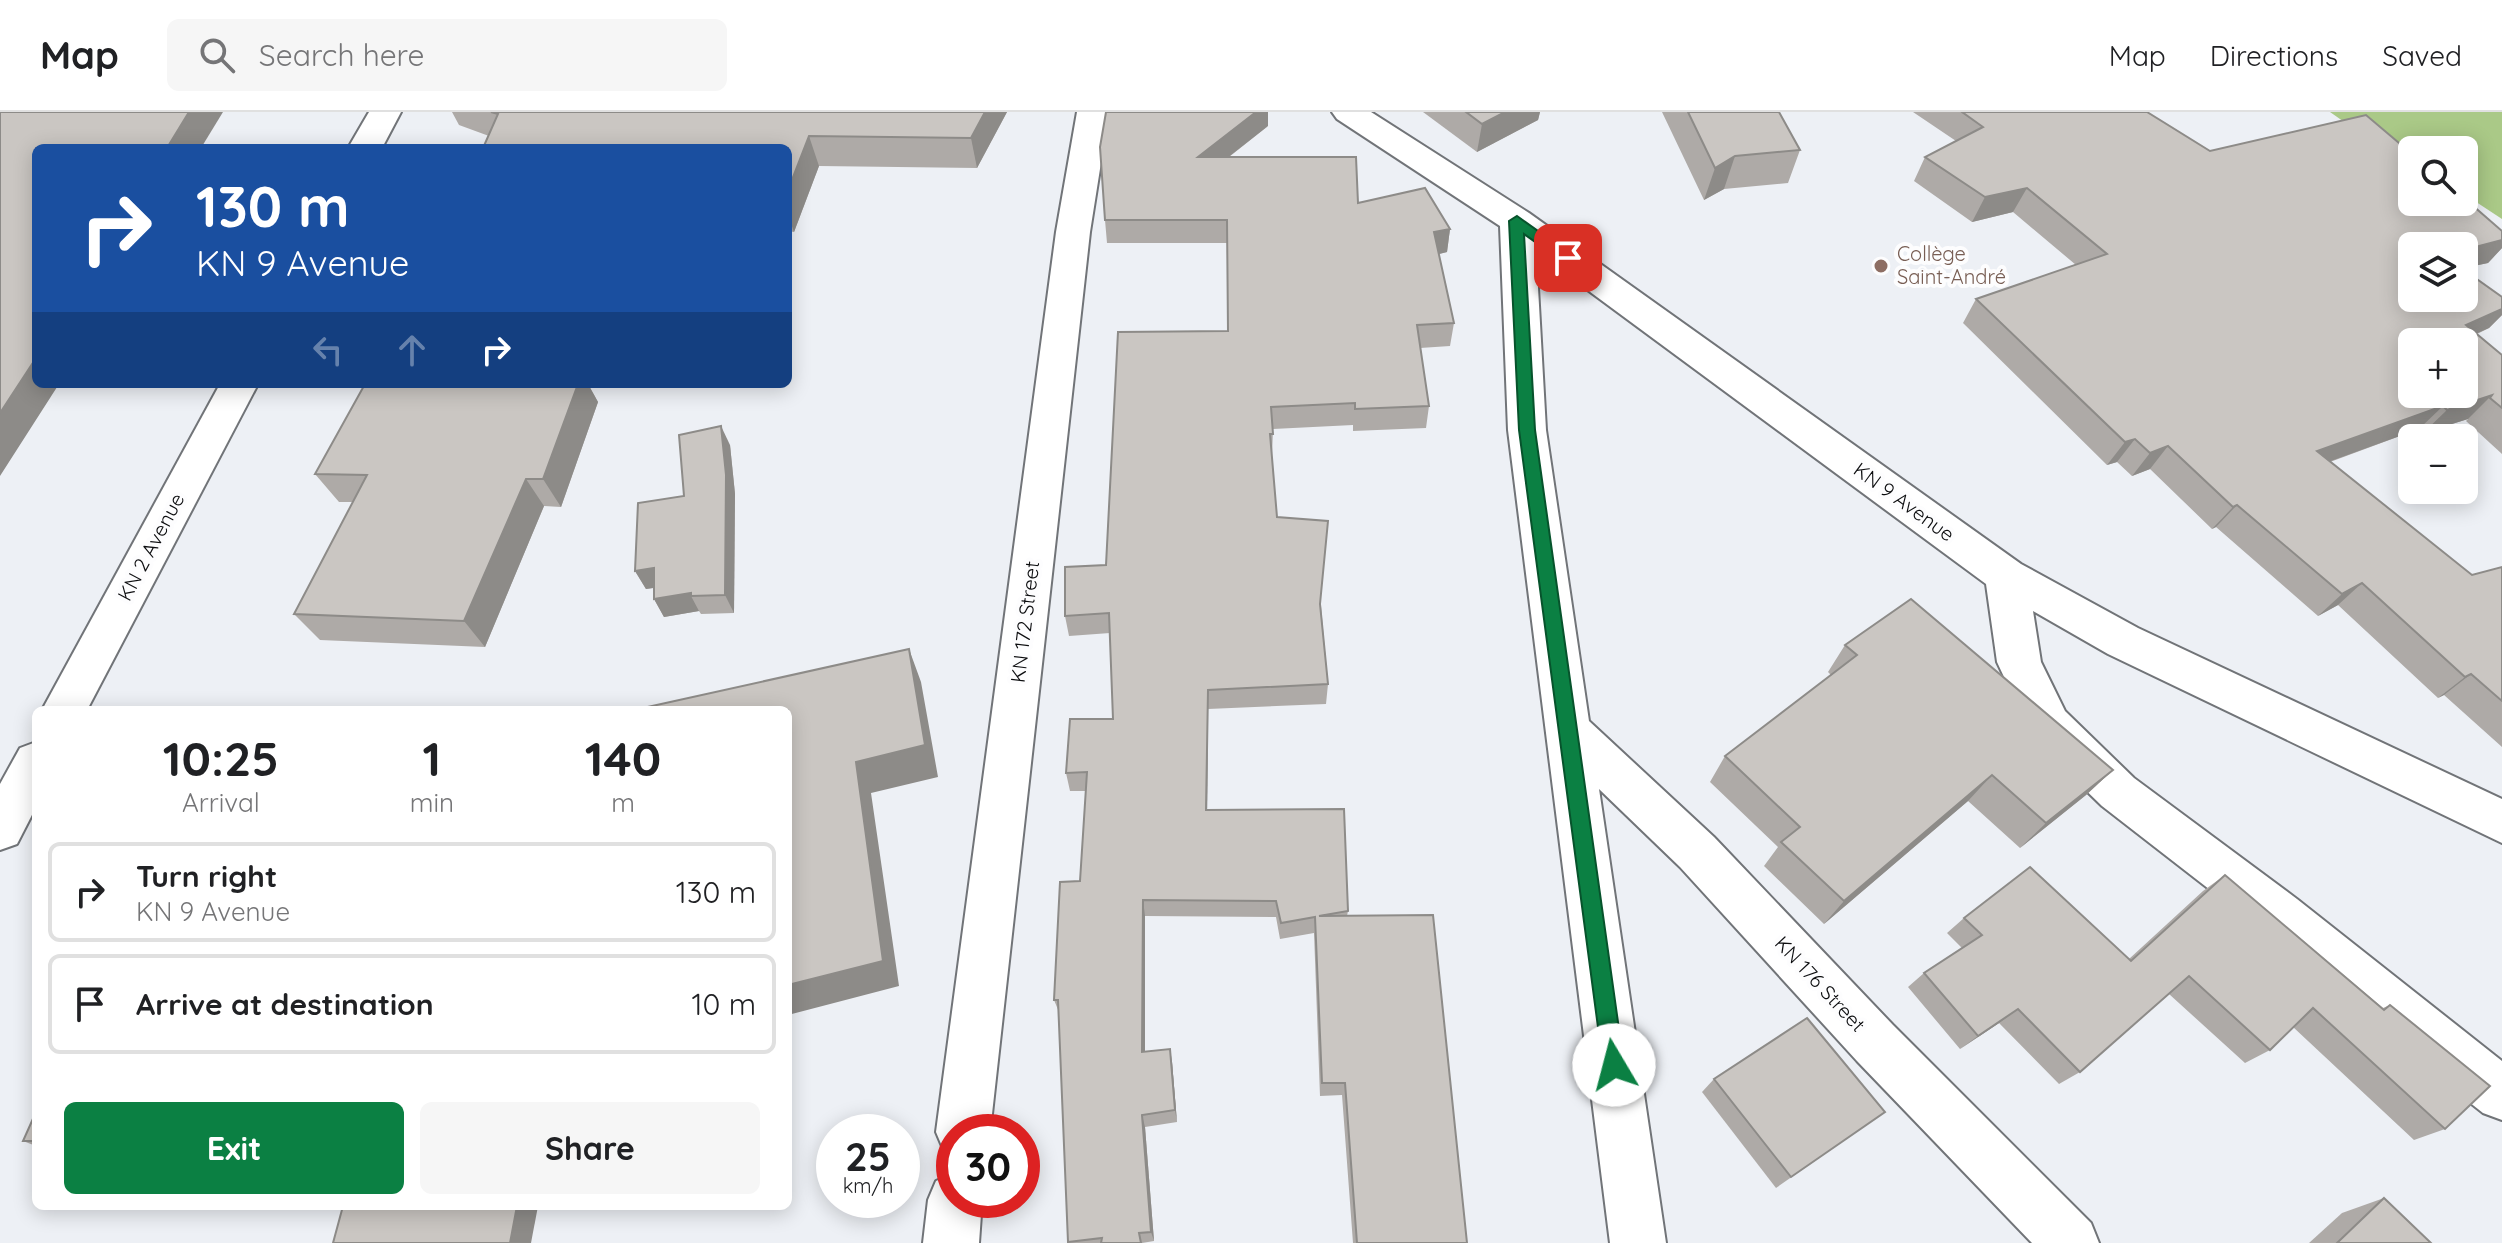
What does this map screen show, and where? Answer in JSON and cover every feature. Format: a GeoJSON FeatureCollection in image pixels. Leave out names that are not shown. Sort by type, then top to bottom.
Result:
{"type":"FeatureCollection","features":[{"type":"Feature","properties":{"kind":"street"},"geometry":{"type":"LineString","coordinates":[[367,144],[385,112]]}},
{"type":"Feature","properties":{"kind":"street","name":"KN 172 Street"},"geometry":{"type":"LineString","coordinates":[[965,1114],[1071,247],[1093,112]]}},
{"type":"Feature","properties":{"kind":"street","name":"KN 9 Avenue"},"geometry":{"type":"LineString","coordinates":[[1348,112],[1517,221],[2006,576],[2123,641],[2502,822]]}},
{"type":"Feature","properties":{"kind":"street"},"geometry":{"type":"LineString","coordinates":[[1517,221],[1527,430],[1638,1243]]}},
{"type":"Feature","properties":{"kind":"street","name":"KN 2 Avenue"},"geometry":{"type":"LineString","coordinates":[[66,706],[237,388]]}},
{"type":"Feature","properties":{"kind":"street"},"geometry":{"type":"LineString","coordinates":[[2006,576],[2019,662],[2049,725],[2118,792],[2280,915],[2426,1036],[2502,1094]]}},
{"type":"Feature","properties":{"kind":"street","name":"KN 176 Street"},"geometry":{"type":"LineString","coordinates":[[1566,728],[1697,852],[1875,1043],[2071,1243]]}},
{"type":"Feature","properties":{"kind":"street"},"geometry":{"type":"LineString","coordinates":[[0,829],[32,769]]}},
{"type":"Feature","properties":{"kind":"street"},"geometry":{"type":"LineString","coordinates":[[951,1243],[953,1218]]}},
{"type":"Feature","properties":{"kind":"green space"},"geometry":{"type":"Polygon","coordinates":[[[2330,112],[2502,112],[2502,219],[2478,203],[2478,136],[2398,136],[2398,152],[2367,138],[2330,112]]]}},
{"type":"Feature","properties":{"kind":"building"},"geometry":{"type":"Polygon","coordinates":[[[0,112],[189,112],[169,144],[32,144],[32,364],[0,413],[0,112]]]}},
{"type":"Feature","properties":{"kind":"building"},"geometry":{"type":"Polygon","coordinates":[[[491,112],[985,112],[971,138],[809,136],[792,180],[792,144],[485,144],[498,114],[491,112]]]}},
{"type":"Feature","properties":{"kind":"building"},"geometry":{"type":"Polygon","coordinates":[[[1106,112],[1256,112],[1198,157],[1356,157],[1358,203],[1425,188],[1450,229],[1434,232],[1454,323],[1417,325],[1429,406],[1355,409],[1355,403],[1271,407],[1273,434],[1270,434],[1277,517],[1328,521],[1320,604],[1328,684],[1208,690],[1206,810],[1344,809],[1348,911],[1319,916],[1433,915],[1467,1243],[1357,1243],[1345,1083],[1322,1083],[1315,917],[1281,923],[1276,901],[1143,900],[1142,1052],[1170,1049],[1175,1110],[1142,1115],[1151,1232],[1139,1233],[1141,1243],[1101,1243],[1102,1238],[1068,1242],[1058,1000],[1054,1000],[1060,882],[1080,881],[1087,772],[1066,773],[1070,719],[1113,719],[1109,613],[1065,616],[1065,567],[1106,565],[1118,332],[1228,331],[1227,220],[1105,220],[1100,147],[1106,112]]]}},
{"type":"Feature","properties":{"kind":"building"},"geometry":{"type":"Polygon","coordinates":[[[1466,112],[1505,112],[1482,124],[1466,112]]]}},
{"type":"Feature","properties":{"kind":"building"},"geometry":{"type":"Polygon","coordinates":[[[1688,112],[1779,112],[1800,150],[1735,156],[1715,168],[1688,112]]]}},
{"type":"Feature","properties":{"kind":"building"},"geometry":{"type":"Polygon","coordinates":[[[1962,112],[2147,112],[2210,151],[2366,115],[2398,142],[2398,216],[2478,216],[2478,210],[2502,231],[2502,240],[2478,246],[2478,232],[2398,232],[2398,312],[2478,312],[2478,280],[2502,297],[2502,309],[2466,325],[2470,328],[2398,328],[2398,408],[2437,408],[2317,451],[2472,575],[2502,567],[2502,701],[2471,674],[2465,677],[2362,583],[2342,594],[2237,505],[2233,507],[2168,446],[2150,453],[2135,439],[2125,442],[1976,299],[2107,254],[2027,188],[1985,197],[1925,157],[1983,127],[1962,112]]]}},
{"type":"Feature","properties":{"kind":"building"},"geometry":{"type":"Polygon","coordinates":[[[2478,335],[2502,355],[2502,408],[2490,398],[2492,395],[2478,400],[2478,335]]]}},
{"type":"Feature","properties":{"kind":"building"},"geometry":{"type":"Polygon","coordinates":[[[363,388],[577,388],[543,479],[526,479],[464,621],[294,614],[367,475],[315,474],[363,388]]]}},
{"type":"Feature","properties":{"kind":"building"},"geometry":{"type":"Polygon","coordinates":[[[721,426],[726,475],[725,595],[691,596],[691,593],[654,599],[654,568],[635,571],[638,503],[684,496],[679,435],[721,426]]]}},
{"type":"Feature","properties":{"kind":"building"},"geometry":{"type":"Polygon","coordinates":[[[1911,599],[2113,770],[2046,823],[1992,775],[1844,901],[1781,842],[1800,827],[1725,756],[1857,655],[1845,645],[1911,599]]]}},
{"type":"Feature","properties":{"kind":"building"},"geometry":{"type":"Polygon","coordinates":[[[909,649],[925,745],[856,762],[883,961],[792,984],[792,706],[652,706],[909,649]]]}},
{"type":"Feature","properties":{"kind":"building"},"geometry":{"type":"Polygon","coordinates":[[[2030,867],[2131,961],[2225,875],[2384,1010],[2390,1005],[2490,1086],[2445,1129],[2313,1008],[2270,1050],[2189,976],[2080,1072],[2018,1009],[1978,1036],[1924,973],[1982,935],[1964,918],[2030,867]]]}},
{"type":"Feature","properties":{"kind":"building"},"geometry":{"type":"Polygon","coordinates":[[[1807,1018],[1885,1112],[1791,1177],[1714,1079],[1807,1018]]]}},
{"type":"Feature","properties":{"kind":"building"},"geometry":{"type":"Polygon","coordinates":[[[32,1121],[32,1141],[23,1141],[32,1121]]]}},
{"type":"Feature","properties":{"kind":"building"},"geometry":{"type":"Polygon","coordinates":[[[2384,1198],[2431,1243],[2337,1243],[2384,1198]]]}},
{"type":"Feature","properties":{"kind":"building"},"geometry":{"type":"Polygon","coordinates":[[[342,1210],[516,1210],[510,1243],[333,1243],[342,1210]]]}},
{"type":"Feature","properties":{"kind":"place","name":"Collège Saint-André"},"geometry":{"type":"Point","coordinates":[1881,266]}},
{"type":"Feature","properties":{"kind":"route"},"geometry":{"type":"LineString","coordinates":[[1568,258],[1517,221],[1527,430],[1614,1065]]}}]}
